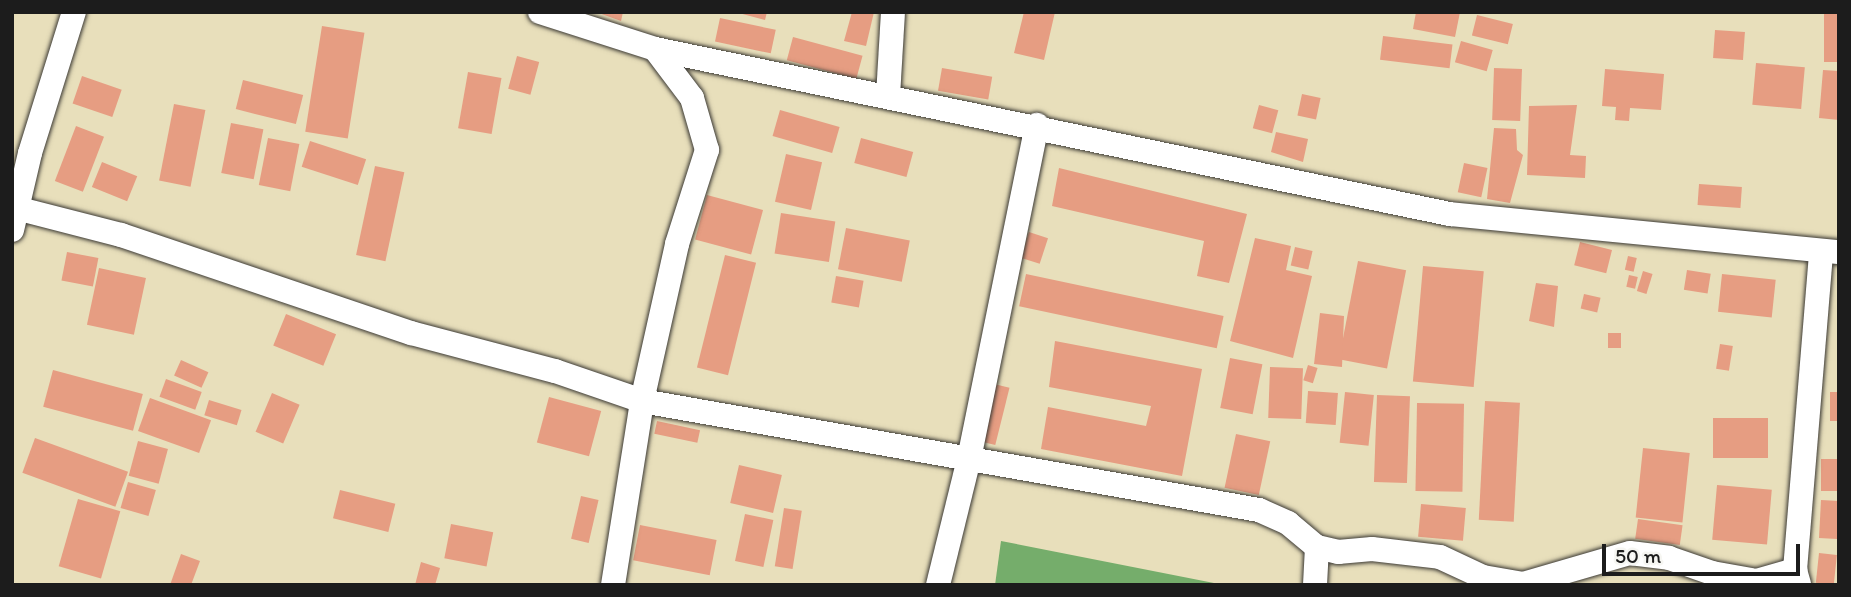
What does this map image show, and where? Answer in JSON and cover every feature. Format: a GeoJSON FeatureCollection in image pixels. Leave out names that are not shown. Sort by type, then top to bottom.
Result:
{"type":"FeatureCollection","features":[{"type":"Feature","properties":{"kind":"street"},"geometry":{"type":"LineString","coordinates":[[74,12],[14,215],[121,235],[398,328],[555,371],[642,401],[1259,510],[1288,523],[1317,547],[1440,557],[1483,577],[1523,584],[1630,553],[1669,558],[1712,573],[1756,580],[1797,578],[1830,252],[1450,214],[1037,125],[655,49],[540,12]]}},
{"type":"Feature","properties":{"kind":"street"},"geometry":{"type":"LineString","coordinates":[[888,96],[893,12]]}},
{"type":"Feature","properties":{"kind":"street"},"geometry":{"type":"LineString","coordinates":[[613,585],[642,401],[677,244],[707,150],[692,98],[655,49]]}},
{"type":"Feature","properties":{"kind":"street"},"geometry":{"type":"LineString","coordinates":[[938,585],[969,459],[1037,125]]}},
{"type":"Feature","properties":{"kind":"street"},"geometry":{"type":"LineString","coordinates":[[1315,585],[1317,547]]}},
{"type":"Feature","properties":{"kind":"green space"},"geometry":{"type":"Polygon","coordinates":[[[1001,541],[1219,584],[1219,585],[995,585],[1001,541]]]}},
{"type":"Feature","properties":{"kind":"building"},"geometry":{"type":"Polygon","coordinates":[[[596,12],[623,12],[621,21],[596,12]]]}},
{"type":"Feature","properties":{"kind":"building"},"geometry":{"type":"Polygon","coordinates":[[[735,12],[767,12],[765,20],[735,12]]]}},
{"type":"Feature","properties":{"kind":"building"},"geometry":{"type":"Polygon","coordinates":[[[852,12],[874,12],[866,46],[844,41],[852,12]]]}},
{"type":"Feature","properties":{"kind":"building"},"geometry":{"type":"Polygon","coordinates":[[[1024,12],[1055,12],[1044,60],[1014,53],[1024,12]]]}},
{"type":"Feature","properties":{"kind":"building"},"geometry":{"type":"Polygon","coordinates":[[[1416,12],[1460,12],[1455,37],[1413,29],[1416,12]]]}},
{"type":"Feature","properties":{"kind":"building"},"geometry":{"type":"Polygon","coordinates":[[[1824,13],[1839,13],[1839,62],[1824,62],[1824,13]]]}},
{"type":"Feature","properties":{"kind":"building"},"geometry":{"type":"Polygon","coordinates":[[[1477,15],[1513,24],[1508,44],[1472,35],[1477,15]]]}},
{"type":"Feature","properties":{"kind":"building"},"geometry":{"type":"Polygon","coordinates":[[[720,18],[776,30],[771,53],[715,41],[720,18]]]}},
{"type":"Feature","properties":{"kind":"building"},"geometry":{"type":"Polygon","coordinates":[[[322,26],[364,33],[348,138],[305,132],[322,26]]]}},
{"type":"Feature","properties":{"kind":"building"},"geometry":{"type":"Polygon","coordinates":[[[1715,30],[1745,32],[1743,60],[1713,58],[1715,30]]]}},
{"type":"Feature","properties":{"kind":"building"},"geometry":{"type":"Polygon","coordinates":[[[1383,36],[1452,45],[1450,68],[1380,60],[1383,36]]]}},
{"type":"Feature","properties":{"kind":"building"},"geometry":{"type":"Polygon","coordinates":[[[793,37],[863,56],[856,79],[787,60],[793,37]]]}},
{"type":"Feature","properties":{"kind":"building"},"geometry":{"type":"Polygon","coordinates":[[[1461,41],[1493,50],[1487,71],[1455,62],[1461,41]]]}},
{"type":"Feature","properties":{"kind":"building"},"geometry":{"type":"Polygon","coordinates":[[[517,56],[539,62],[530,95],[508,89],[517,56]]]}},
{"type":"Feature","properties":{"kind":"building"},"geometry":{"type":"Polygon","coordinates":[[[1756,63],[1805,67],[1801,109],[1752,105],[1756,63]]]}},
{"type":"Feature","properties":{"kind":"building"},"geometry":{"type":"Polygon","coordinates":[[[942,68],[992,77],[988,100],[938,91],[942,68]]]}},
{"type":"Feature","properties":{"kind":"building"},"geometry":{"type":"Polygon","coordinates":[[[1494,68],[1522,69],[1520,121],[1492,120],[1494,68]]]}},
{"type":"Feature","properties":{"kind":"building"},"geometry":{"type":"Polygon","coordinates":[[[1605,69],[1664,74],[1661,110],[1630,108],[1629,121],[1615,120],[1616,107],[1602,106],[1605,69]]]}},
{"type":"Feature","properties":{"kind":"building"},"geometry":{"type":"Polygon","coordinates":[[[1823,70],[1839,71],[1839,120],[1819,118],[1823,70]]]}},
{"type":"Feature","properties":{"kind":"building"},"geometry":{"type":"Polygon","coordinates":[[[468,72],[501,78],[492,134],[458,128],[468,72]]]}},
{"type":"Feature","properties":{"kind":"building"},"geometry":{"type":"Polygon","coordinates":[[[82,76],[122,90],[112,117],[73,103],[82,76]]]}},
{"type":"Feature","properties":{"kind":"building"},"geometry":{"type":"Polygon","coordinates":[[[243,80],[303,95],[296,124],[236,109],[243,80]]]}},
{"type":"Feature","properties":{"kind":"building"},"geometry":{"type":"Polygon","coordinates":[[[1302,94],[1321,98],[1316,119],[1297,116],[1302,94]]]}},
{"type":"Feature","properties":{"kind":"building"},"geometry":{"type":"Polygon","coordinates":[[[174,104],[205,110],[191,187],[159,181],[174,104]]]}},
{"type":"Feature","properties":{"kind":"building"},"geometry":{"type":"Polygon","coordinates":[[[1259,105],[1278,110],[1272,133],[1253,128],[1259,105]]]}},
{"type":"Feature","properties":{"kind":"building"},"geometry":{"type":"Polygon","coordinates":[[[1577,105],[1570,155],[1586,156],[1585,178],[1527,175],[1529,106],[1577,105]]]}},
{"type":"Feature","properties":{"kind":"building"},"geometry":{"type":"Polygon","coordinates":[[[780,110],[840,127],[832,153],[773,136],[780,110]]]}},
{"type":"Feature","properties":{"kind":"building"},"geometry":{"type":"Polygon","coordinates":[[[231,123],[263,129],[254,179],[221,173],[231,123]]]}},
{"type":"Feature","properties":{"kind":"building"},"geometry":{"type":"Polygon","coordinates":[[[76,126],[104,137],[83,192],[55,181],[76,126]]]}},
{"type":"Feature","properties":{"kind":"building"},"geometry":{"type":"Polygon","coordinates":[[[1494,128],[1516,129],[1517,150],[1523,155],[1510,203],[1487,199],[1494,128]]]}},
{"type":"Feature","properties":{"kind":"building"},"geometry":{"type":"Polygon","coordinates":[[[1276,132],[1308,139],[1303,162],[1271,152],[1276,132]]]}},
{"type":"Feature","properties":{"kind":"building"},"geometry":{"type":"Polygon","coordinates":[[[268,138],[299,144],[290,191],[259,185],[268,138]]]}},
{"type":"Feature","properties":{"kind":"building"},"geometry":{"type":"Polygon","coordinates":[[[861,138],[913,152],[906,177],[854,163],[861,138]]]}},
{"type":"Feature","properties":{"kind":"building"},"geometry":{"type":"Polygon","coordinates":[[[310,141],[366,159],[358,185],[302,167],[310,141]]]}},
{"type":"Feature","properties":{"kind":"building"},"geometry":{"type":"Polygon","coordinates":[[[786,154],[822,162],[811,210],[775,202],[786,154]]]}},
{"type":"Feature","properties":{"kind":"building"},"geometry":{"type":"Polygon","coordinates":[[[102,162],[137,176],[127,201],[92,187],[102,162]]]}},
{"type":"Feature","properties":{"kind":"building"},"geometry":{"type":"Polygon","coordinates":[[[1464,163],[1487,168],[1481,197],[1458,192],[1464,163]]]}},
{"type":"Feature","properties":{"kind":"building"},"geometry":{"type":"Polygon","coordinates":[[[375,166],[404,172],[385,261],[356,255],[375,166]]]}},
{"type":"Feature","properties":{"kind":"building"},"geometry":{"type":"Polygon","coordinates":[[[1059,168],[1247,214],[1229,283],[1197,276],[1204,241],[1052,206],[1059,168]]]}},
{"type":"Feature","properties":{"kind":"building"},"geometry":{"type":"Polygon","coordinates":[[[1699,184],[1742,187],[1740,208],[1698,205],[1699,184]]]}},
{"type":"Feature","properties":{"kind":"building"},"geometry":{"type":"Polygon","coordinates":[[[707,195],[763,210],[751,254],[695,239],[707,195]]]}},
{"type":"Feature","properties":{"kind":"building"},"geometry":{"type":"Polygon","coordinates":[[[781,213],[835,222],[829,262],[775,253],[781,213]]]}},
{"type":"Feature","properties":{"kind":"building"},"geometry":{"type":"Polygon","coordinates":[[[846,228],[910,240],[902,282],[838,269],[846,228]]]}},
{"type":"Feature","properties":{"kind":"building"},"geometry":{"type":"Polygon","coordinates":[[[1029,232],[1048,238],[1040,264],[1021,258],[1029,232]]]}},
{"type":"Feature","properties":{"kind":"building"},"geometry":{"type":"Polygon","coordinates":[[[1255,238],[1291,246],[1286,270],[1312,276],[1293,358],[1230,341],[1255,238]]]}},
{"type":"Feature","properties":{"kind":"building"},"geometry":{"type":"Polygon","coordinates":[[[1580,242],[1612,250],[1606,273],[1574,265],[1580,242]]]}},
{"type":"Feature","properties":{"kind":"building"},"geometry":{"type":"Polygon","coordinates":[[[1295,247],[1313,251],[1308,270],[1291,266],[1295,247]]]}},
{"type":"Feature","properties":{"kind":"building"},"geometry":{"type":"Polygon","coordinates":[[[67,252],[98,258],[93,287],[61,280],[67,252]]]}},
{"type":"Feature","properties":{"kind":"building"},"geometry":{"type":"Polygon","coordinates":[[[725,255],[756,263],[728,375],[697,368],[725,255]]]}},
{"type":"Feature","properties":{"kind":"building"},"geometry":{"type":"Polygon","coordinates":[[[1628,256],[1637,258],[1634,272],[1625,270],[1628,256]]]}},
{"type":"Feature","properties":{"kind":"building"},"geometry":{"type":"Polygon","coordinates":[[[1358,261],[1406,270],[1387,369],[1339,359],[1358,261]]]}},
{"type":"Feature","properties":{"kind":"building"},"geometry":{"type":"Polygon","coordinates":[[[1423,266],[1484,271],[1474,387],[1413,382],[1423,266]]]}},
{"type":"Feature","properties":{"kind":"building"},"geometry":{"type":"Polygon","coordinates":[[[99,268],[146,278],[134,335],[87,325],[99,268]]]}},
{"type":"Feature","properties":{"kind":"building"},"geometry":{"type":"Polygon","coordinates":[[[1687,270],[1711,274],[1708,294],[1684,290],[1687,270]]]}},
{"type":"Feature","properties":{"kind":"building"},"geometry":{"type":"Polygon","coordinates":[[[1643,271],[1653,274],[1646,294],[1637,291],[1643,271]]]}},
{"type":"Feature","properties":{"kind":"building"},"geometry":{"type":"Polygon","coordinates":[[[1026,274],[1224,316],[1217,348],[1019,306],[1026,274]]]}},
{"type":"Feature","properties":{"kind":"building"},"geometry":{"type":"Polygon","coordinates":[[[1722,274],[1776,280],[1772,317],[1718,312],[1722,274]]]}},
{"type":"Feature","properties":{"kind":"building"},"geometry":{"type":"Polygon","coordinates":[[[1629,275],[1638,277],[1635,289],[1626,287],[1629,275]]]}},
{"type":"Feature","properties":{"kind":"building"},"geometry":{"type":"Polygon","coordinates":[[[836,276],[864,281],[859,307],[831,303],[836,276]]]}},
{"type":"Feature","properties":{"kind":"building"},"geometry":{"type":"Polygon","coordinates":[[[1536,283],[1558,286],[1554,327],[1529,321],[1536,283]]]}},
{"type":"Feature","properties":{"kind":"building"},"geometry":{"type":"Polygon","coordinates":[[[1584,294],[1601,298],[1597,312],[1581,309],[1584,294]]]}},
{"type":"Feature","properties":{"kind":"building"},"geometry":{"type":"Polygon","coordinates":[[[1320,313],[1344,316],[1342,367],[1314,364],[1320,313]]]}},
{"type":"Feature","properties":{"kind":"building"},"geometry":{"type":"Polygon","coordinates":[[[286,314],[336,334],[323,366],[273,346],[286,314]]]}},
{"type":"Feature","properties":{"kind":"building"},"geometry":{"type":"Polygon","coordinates":[[[1608,333],[1621,333],[1621,348],[1608,348],[1608,333]]]}},
{"type":"Feature","properties":{"kind":"building"},"geometry":{"type":"Polygon","coordinates":[[[1055,341],[1202,369],[1182,476],[1041,449],[1048,407],[1146,426],[1151,406],[1049,387],[1055,341]]]}},
{"type":"Feature","properties":{"kind":"building"},"geometry":{"type":"Polygon","coordinates":[[[1720,344],[1733,346],[1729,371],[1716,369],[1720,344]]]}},
{"type":"Feature","properties":{"kind":"building"},"geometry":{"type":"Polygon","coordinates":[[[1230,358],[1262,364],[1253,414],[1220,408],[1230,358]]]}},
{"type":"Feature","properties":{"kind":"building"},"geometry":{"type":"Polygon","coordinates":[[[181,360],[208,372],[201,388],[174,376],[181,360]]]}},
{"type":"Feature","properties":{"kind":"building"},"geometry":{"type":"Polygon","coordinates":[[[1308,365],[1318,368],[1313,383],[1303,380],[1308,365]]]}},
{"type":"Feature","properties":{"kind":"building"},"geometry":{"type":"Polygon","coordinates":[[[1270,367],[1303,368],[1301,419],[1268,418],[1270,367]]]}},
{"type":"Feature","properties":{"kind":"building"},"geometry":{"type":"Polygon","coordinates":[[[53,370],[143,394],[133,431],[43,407],[53,370]]]}},
{"type":"Feature","properties":{"kind":"building"},"geometry":{"type":"Polygon","coordinates":[[[166,379],[202,392],[195,410],[160,397],[166,379]]]}},
{"type":"Feature","properties":{"kind":"building"},"geometry":{"type":"Polygon","coordinates":[[[994,384],[1010,388],[995,445],[980,441],[994,384]]]}},
{"type":"Feature","properties":{"kind":"building"},"geometry":{"type":"Polygon","coordinates":[[[1308,391],[1338,393],[1336,425],[1306,423],[1308,391]]]}},
{"type":"Feature","properties":{"kind":"building"},"geometry":{"type":"Polygon","coordinates":[[[1345,392],[1374,395],[1369,446],[1340,443],[1345,392]]]}},
{"type":"Feature","properties":{"kind":"building"},"geometry":{"type":"Polygon","coordinates":[[[1830,392],[1839,392],[1839,421],[1830,421],[1830,392]]]}},
{"type":"Feature","properties":{"kind":"building"},"geometry":{"type":"Polygon","coordinates":[[[272,393],[300,405],[283,443],[256,432],[272,393]]]}},
{"type":"Feature","properties":{"kind":"building"},"geometry":{"type":"Polygon","coordinates":[[[1377,395],[1410,396],[1407,483],[1374,482],[1377,395]]]}},
{"type":"Feature","properties":{"kind":"building"},"geometry":{"type":"Polygon","coordinates":[[[549,397],[601,411],[589,456],[537,442],[549,397]]]}},
{"type":"Feature","properties":{"kind":"building"},"geometry":{"type":"Polygon","coordinates":[[[150,398],[211,420],[199,453],[138,431],[150,398]]]}},
{"type":"Feature","properties":{"kind":"building"},"geometry":{"type":"Polygon","coordinates":[[[209,400],[242,410],[237,425],[204,415],[209,400]]]}},
{"type":"Feature","properties":{"kind":"building"},"geometry":{"type":"Polygon","coordinates":[[[1485,401],[1520,403],[1514,522],[1479,520],[1485,401]]]}},
{"type":"Feature","properties":{"kind":"building"},"geometry":{"type":"Polygon","coordinates":[[[1417,403],[1464,404],[1462,492],[1415,491],[1417,403]]]}},
{"type":"Feature","properties":{"kind":"building"},"geometry":{"type":"Polygon","coordinates":[[[1713,418],[1768,418],[1768,458],[1713,458],[1713,418]]]}},
{"type":"Feature","properties":{"kind":"building"},"geometry":{"type":"Polygon","coordinates":[[[657,421],[700,430],[697,443],[654,434],[657,421]]]}},
{"type":"Feature","properties":{"kind":"building"},"geometry":{"type":"Polygon","coordinates":[[[1236,434],[1270,441],[1259,495],[1225,488],[1236,434]]]}},
{"type":"Feature","properties":{"kind":"building"},"geometry":{"type":"Polygon","coordinates":[[[35,438],[128,472],[115,507],[22,473],[35,438]]]}},
{"type":"Feature","properties":{"kind":"building"},"geometry":{"type":"Polygon","coordinates":[[[138,441],[168,449],[159,484],[129,476],[138,441]]]}},
{"type":"Feature","properties":{"kind":"building"},"geometry":{"type":"Polygon","coordinates":[[[1643,448],[1690,453],[1682,523],[1636,518],[1643,448]]]}},
{"type":"Feature","properties":{"kind":"building"},"geometry":{"type":"Polygon","coordinates":[[[1821,459],[1839,459],[1839,491],[1821,491],[1821,459]]]}},
{"type":"Feature","properties":{"kind":"building"},"geometry":{"type":"Polygon","coordinates":[[[739,465],[782,475],[773,513],[730,503],[739,465]]]}},
{"type":"Feature","properties":{"kind":"building"},"geometry":{"type":"Polygon","coordinates":[[[128,482],[156,490],[148,516],[121,508],[128,482]]]}},
{"type":"Feature","properties":{"kind":"building"},"geometry":{"type":"Polygon","coordinates":[[[1717,485],[1772,490],[1767,545],[1712,540],[1717,485]]]}},
{"type":"Feature","properties":{"kind":"building"},"geometry":{"type":"Polygon","coordinates":[[[340,490],[395,504],[388,532],[333,518],[340,490]]]}},
{"type":"Feature","properties":{"kind":"building"},"geometry":{"type":"Polygon","coordinates":[[[581,496],[599,500],[589,543],[571,539],[581,496]]]}},
{"type":"Feature","properties":{"kind":"building"},"geometry":{"type":"Polygon","coordinates":[[[78,499],[120,511],[101,578],[59,566],[78,499]]]}},
{"type":"Feature","properties":{"kind":"building"},"geometry":{"type":"Polygon","coordinates":[[[1821,500],[1839,501],[1837,539],[1819,538],[1821,500]]]}},
{"type":"Feature","properties":{"kind":"building"},"geometry":{"type":"Polygon","coordinates":[[[1421,504],[1466,508],[1463,541],[1418,537],[1421,504]]]}},
{"type":"Feature","properties":{"kind":"building"},"geometry":{"type":"Polygon","coordinates":[[[784,508],[802,511],[793,569],[775,566],[784,508]]]}},
{"type":"Feature","properties":{"kind":"building"},"geometry":{"type":"Polygon","coordinates":[[[745,514],[773,520],[763,567],[735,561],[745,514]]]}},
{"type":"Feature","properties":{"kind":"building"},"geometry":{"type":"Polygon","coordinates":[[[1638,519],[1683,525],[1680,545],[1635,539],[1638,519]]]}},
{"type":"Feature","properties":{"kind":"building"},"geometry":{"type":"Polygon","coordinates":[[[451,524],[493,532],[487,567],[444,558],[451,524]]]}},
{"type":"Feature","properties":{"kind":"building"},"geometry":{"type":"Polygon","coordinates":[[[640,525],[717,540],[710,575],[633,560],[640,525]]]}},
{"type":"Feature","properties":{"kind":"building"},"geometry":{"type":"Polygon","coordinates":[[[1819,553],[1837,555],[1834,585],[1816,583],[1819,553]]]}},
{"type":"Feature","properties":{"kind":"building"},"geometry":{"type":"Polygon","coordinates":[[[181,554],[200,561],[191,585],[170,585],[181,554]]]}},
{"type":"Feature","properties":{"kind":"building"},"geometry":{"type":"Polygon","coordinates":[[[421,562],[440,568],[435,585],[415,585],[421,562]]]}}]}
